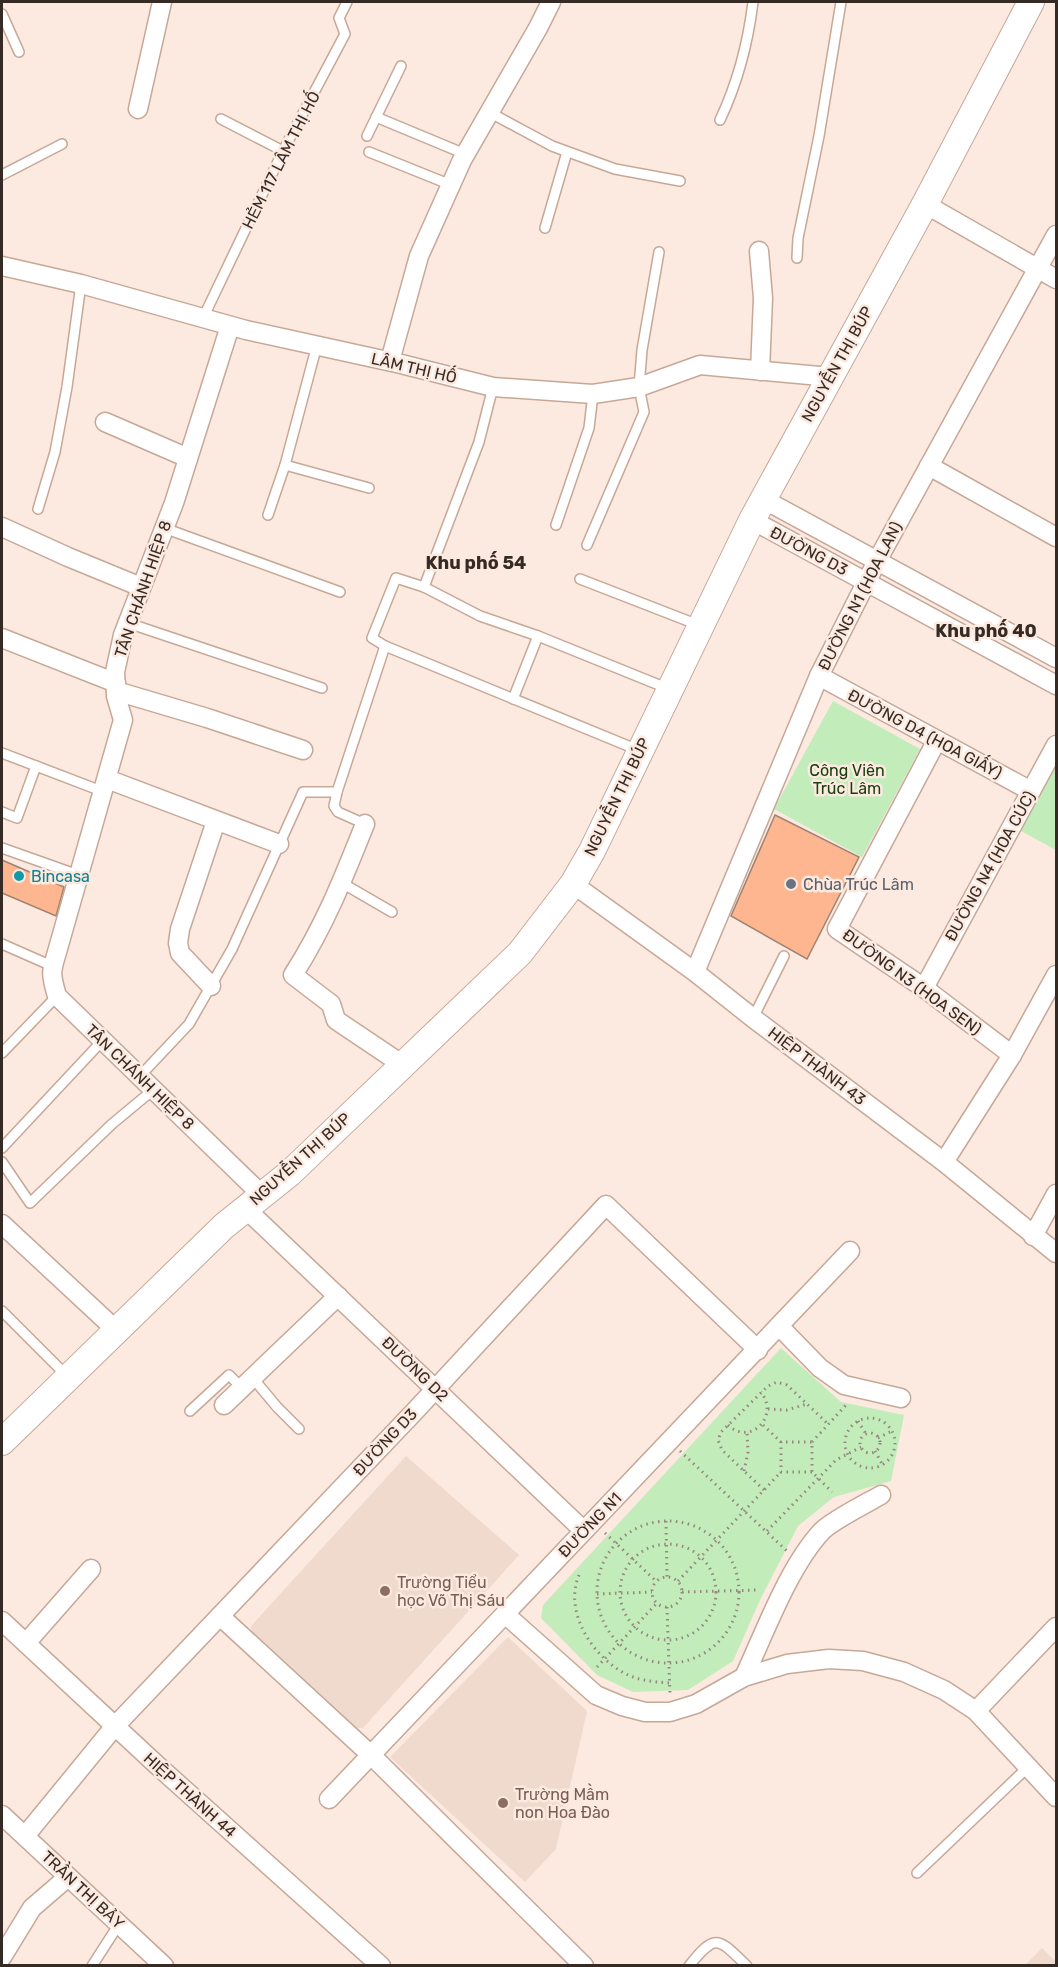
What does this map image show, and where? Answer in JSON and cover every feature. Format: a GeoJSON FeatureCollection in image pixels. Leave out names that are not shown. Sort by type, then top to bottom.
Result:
{"type":"FeatureCollection","features":[{"type":"Feature","properties":{"kind":"street"},"geometry":{"type":"LineString","coordinates":[[138,109],[162,2]]}},
{"type":"Feature","properties":{"kind":"street"},"geometry":{"type":"LineString","coordinates":[[390,362],[419,256],[465,154],[551,2]]}},
{"type":"Feature","properties":{"kind":"street","name":"NGUYỄN THỊ BÚP"},"geometry":{"type":"LineString","coordinates":[[2,1442],[224,1226],[290,1173],[520,953],[573,884],[592,851],[758,509],[925,204],[1031,2]]}},
{"type":"Feature","properties":{"kind":"street"},"geometry":{"type":"LineString","coordinates":[[925,204],[1056,279]]}},
{"type":"Feature","properties":{"kind":"street","name":"ĐƯỜNG N1 (HOA LAN)"},"geometry":{"type":"LineString","coordinates":[[695,972],[819,676],[866,581],[1056,236]]}},
{"type":"Feature","properties":{"kind":"street"},"geometry":{"type":"LineString","coordinates":[[759,251],[763,298],[760,370]]}},
{"type":"Feature","properties":{"kind":"street","name":"LÂM THỊ HỐ"},"geometry":{"type":"LineString","coordinates":[[2,266],[81,284],[230,326],[493,387],[593,394],[639,387],[700,365],[831,377]]}},
{"type":"Feature","properties":{"kind":"street","name":"TÂN CHÁNH HIỆP 8"},"geometry":{"type":"LineString","coordinates":[[230,326],[164,528],[128,623],[115,672],[123,720],[51,975],[57,996],[140,1076],[254,1202]]}},
{"type":"Feature","properties":{"kind":"street"},"geometry":{"type":"LineString","coordinates":[[105,422],[188,458]]}},
{"type":"Feature","properties":{"kind":"street"},"geometry":{"type":"LineString","coordinates":[[929,466],[1055,533]]}},
{"type":"Feature","properties":{"kind":"street","name":"ĐƯỜNG D3"},"geometry":{"type":"LineString","coordinates":[[758,509],[877,561],[1056,658]]}},
{"type":"Feature","properties":{"kind":"street","name":"ĐƯỜNG D3"},"geometry":{"type":"LineString","coordinates":[[758,509],[866,581],[1056,685]]}},
{"type":"Feature","properties":{"kind":"street"},"geometry":{"type":"LineString","coordinates":[[2,527],[141,587]]}},
{"type":"Feature","properties":{"kind":"street"},"geometry":{"type":"LineString","coordinates":[[2,638],[116,687],[303,750]]}},
{"type":"Feature","properties":{"kind":"street","name":"ĐƯỜNG D4 (HOA GIẤY)"},"geometry":{"type":"LineString","coordinates":[[819,676],[1031,791]]}},
{"type":"Feature","properties":{"kind":"street","name":"ĐƯỜNG N3 (HOA SEN)"},"geometry":{"type":"LineString","coordinates":[[937,740],[837,928],[924,988],[1012,1055]]}},
{"type":"Feature","properties":{"kind":"street","name":"ĐƯỜNG N4 (HOA CÚC)"},"geometry":{"type":"LineString","coordinates":[[924,988],[1056,745]]}},
{"type":"Feature","properties":{"kind":"street"},"geometry":{"type":"LineString","coordinates":[[106,785],[216,820],[279,844]]}},
{"type":"Feature","properties":{"kind":"street"},"geometry":{"type":"LineString","coordinates":[[211,986],[180,953],[178,943],[180,929],[216,820]]}},
{"type":"Feature","properties":{"kind":"street"},"geometry":{"type":"LineString","coordinates":[[365,824],[342,883],[314,942],[293,975],[331,1004],[336,1020],[403,1065]]}},
{"type":"Feature","properties":{"kind":"street","name":"HIỆP THÀNH 43"},"geometry":{"type":"LineString","coordinates":[[573,884],[695,972],[944,1162],[1056,1253]]}},
{"type":"Feature","properties":{"kind":"street"},"geometry":{"type":"LineString","coordinates":[[944,1162],[1012,1055],[1056,975]]}},
{"type":"Feature","properties":{"kind":"street"},"geometry":{"type":"LineString","coordinates":[[1033,1236],[1056,1194]]}},
{"type":"Feature","properties":{"kind":"street","name":"ĐƯỜNG D2"},"geometry":{"type":"LineString","coordinates":[[254,1202],[338,1296],[436,1389],[589,1526]]}},
{"type":"Feature","properties":{"kind":"street","name":"ĐƯỜNG D3"},"geometry":{"type":"LineString","coordinates":[[25,1836],[115,1726],[436,1389],[606,1205],[758,1350]]}},
{"type":"Feature","properties":{"kind":"street"},"geometry":{"type":"LineString","coordinates":[[2,1224],[116,1330]]}},
{"type":"Feature","properties":{"kind":"street","name":"ĐƯỜNG N1"},"geometry":{"type":"LineString","coordinates":[[329,1799],[850,1251]]}},
{"type":"Feature","properties":{"kind":"street"},"geometry":{"type":"LineString","coordinates":[[224,1405],[338,1296]]}},
{"type":"Feature","properties":{"kind":"street"},"geometry":{"type":"LineString","coordinates":[[779,1326],[820,1368],[844,1385],[902,1398]]}},
{"type":"Feature","properties":{"kind":"street"},"geometry":{"type":"LineString","coordinates":[[744,1677],[790,1578],[824,1529],[881,1495]]}},
{"type":"Feature","properties":{"kind":"street"},"geometry":{"type":"LineString","coordinates":[[26,1643],[92,1569]]}},
{"type":"Feature","properties":{"kind":"street"},"geometry":{"type":"LineString","coordinates":[[505,1614],[596,1695],[622,1706],[645,1712],[670,1712],[696,1704],[744,1677],[787,1664],[829,1659],[863,1661],[904,1672],[944,1690],[976,1711],[1056,1797]]}},
{"type":"Feature","properties":{"kind":"street"},"geometry":{"type":"LineString","coordinates":[[220,1616],[371,1755],[584,1965]]}},
{"type":"Feature","properties":{"kind":"street","name":"HIỆP THÀNH 44"},"geometry":{"type":"LineString","coordinates":[[2,1621],[115,1726],[381,1965]]}},
{"type":"Feature","properties":{"kind":"street"},"geometry":{"type":"LineString","coordinates":[[976,1711],[1056,1627]]}},
{"type":"Feature","properties":{"kind":"street","name":"TRẦN THỊ BẢY"},"geometry":{"type":"LineString","coordinates":[[2,1815],[164,1965]]}},
{"type":"Feature","properties":{"kind":"street"},"geometry":{"type":"LineString","coordinates":[[2,1957],[32,1908],[68,1877]]}},
{"type":"Feature","properties":{"kind":"lane","name":"HẺM 117 LÂM THỊ HỐ"},"geometry":{"type":"LineString","coordinates":[[203,318],[283,151],[345,34],[339,18],[347,2]]}},
{"type":"Feature","properties":{"kind":"lane"},"geometry":{"type":"LineString","coordinates":[[720,120],[733,91],[750,34],[753,2]]}},
{"type":"Feature","properties":{"kind":"lane"},"geometry":{"type":"LineString","coordinates":[[797,258],[798,238],[819,136],[841,2]]}},
{"type":"Feature","properties":{"kind":"lane"},"geometry":{"type":"LineString","coordinates":[[2,14],[19,52]]}},
{"type":"Feature","properties":{"kind":"lane"},"geometry":{"type":"LineString","coordinates":[[367,136],[401,66]]}},
{"type":"Feature","properties":{"kind":"lane"},"geometry":{"type":"LineString","coordinates":[[489,112],[567,152],[615,169],[680,181]]}},
{"type":"Feature","properties":{"kind":"lane"},"geometry":{"type":"LineString","coordinates":[[376,117],[465,154]]}},
{"type":"Feature","properties":{"kind":"lane"},"geometry":{"type":"LineString","coordinates":[[221,119],[283,151]]}},
{"type":"Feature","properties":{"kind":"lane"},"geometry":{"type":"LineString","coordinates":[[2,175],[62,144]]}},
{"type":"Feature","properties":{"kind":"lane"},"geometry":{"type":"LineString","coordinates":[[369,152],[451,185]]}},
{"type":"Feature","properties":{"kind":"lane"},"geometry":{"type":"LineString","coordinates":[[545,228],[567,152]]}},
{"type":"Feature","properties":{"kind":"lane"},"geometry":{"type":"LineString","coordinates":[[587,545],[644,412],[639,387],[642,350],[659,252]]}},
{"type":"Feature","properties":{"kind":"lane"},"geometry":{"type":"LineString","coordinates":[[38,509],[55,452],[67,387],[81,284]]}},
{"type":"Feature","properties":{"kind":"lane"},"geometry":{"type":"LineString","coordinates":[[268,515],[285,465],[317,345]]}},
{"type":"Feature","properties":{"kind":"lane"},"geometry":{"type":"LineString","coordinates":[[424,587],[479,442],[493,387]]}},
{"type":"Feature","properties":{"kind":"lane"},"geometry":{"type":"LineString","coordinates":[[556,525],[589,429],[593,394]]}},
{"type":"Feature","properties":{"kind":"lane"},"geometry":{"type":"LineString","coordinates":[[285,465],[369,488]]}},
{"type":"Feature","properties":{"kind":"lane"},"geometry":{"type":"LineString","coordinates":[[164,528],[340,592]]}},
{"type":"Feature","properties":{"kind":"lane"},"geometry":{"type":"LineString","coordinates":[[640,751],[386,646],[372,638],[396,579],[424,587],[480,616],[538,636],[670,689]]}},
{"type":"Feature","properties":{"kind":"lane"},"geometry":{"type":"LineString","coordinates":[[580,579],[701,626]]}},
{"type":"Feature","properties":{"kind":"lane"},"geometry":{"type":"LineString","coordinates":[[128,623],[322,688]]}},
{"type":"Feature","properties":{"kind":"lane"},"geometry":{"type":"LineString","coordinates":[[513,699],[538,636]]}},
{"type":"Feature","properties":{"kind":"lane"},"geometry":{"type":"LineString","coordinates":[[365,824],[338,812],[334,806],[386,646]]}},
{"type":"Feature","properties":{"kind":"lane"},"geometry":{"type":"LineString","coordinates":[[2,753],[36,766],[106,785]]}},
{"type":"Feature","properties":{"kind":"lane"},"geometry":{"type":"LineString","coordinates":[[2,812],[17,818],[36,766]]}},
{"type":"Feature","properties":{"kind":"lane"},"geometry":{"type":"LineString","coordinates":[[140,1076],[189,1024],[211,986],[232,949],[303,792],[337,792]]}},
{"type":"Feature","properties":{"kind":"lane"},"geometry":{"type":"LineString","coordinates":[[2,848],[78,874]]}},
{"type":"Feature","properties":{"kind":"lane"},"geometry":{"type":"LineString","coordinates":[[342,883],[392,912]]}},
{"type":"Feature","properties":{"kind":"lane"},"geometry":{"type":"LineString","coordinates":[[2,944],[52,966]]}},
{"type":"Feature","properties":{"kind":"lane"},"geometry":{"type":"LineString","coordinates":[[753,1018],[784,956]]}},
{"type":"Feature","properties":{"kind":"lane"},"geometry":{"type":"LineString","coordinates":[[2,1053],[57,996]]}},
{"type":"Feature","properties":{"kind":"lane"},"geometry":{"type":"LineString","coordinates":[[2,1148],[103,1041]]}},
{"type":"Feature","properties":{"kind":"lane"},"geometry":{"type":"LineString","coordinates":[[2,1162],[30,1203],[112,1124],[153,1090]]}},
{"type":"Feature","properties":{"kind":"lane"},"geometry":{"type":"LineString","coordinates":[[2,1311],[68,1377]]}},
{"type":"Feature","properties":{"kind":"lane"},"geometry":{"type":"LineString","coordinates":[[190,1411],[229,1375],[247,1382],[299,1429]]}},
{"type":"Feature","properties":{"kind":"lane"},"geometry":{"type":"LineString","coordinates":[[917,1873],[1028,1767]]}},
{"type":"Feature","properties":{"kind":"lane"},"geometry":{"type":"LineString","coordinates":[[92,1965],[119,1924]]}},
{"type":"Feature","properties":{"kind":"lane"},"geometry":{"type":"LineString","coordinates":[[688,1965],[709,1943],[716,1942],[725,1945],[747,1965]]}},
{"type":"Feature","properties":{"kind":"path"},"geometry":{"type":"LineString","coordinates":[[764,1490],[719,1445],[719,1435],[728,1425],[771,1383],[782,1383],[828,1424]]}},
{"type":"Feature","properties":{"kind":"path"},"geometry":{"type":"LineString","coordinates":[[728,1425],[738,1432],[747,1432],[755,1430],[762,1424],[766,1419],[768,1409],[761,1392]]}},
{"type":"Feature","properties":{"kind":"path"},"geometry":{"type":"LineString","coordinates":[[768,1409],[787,1410],[807,1404]]}},
{"type":"Feature","properties":{"kind":"path"},"geometry":{"type":"LineString","coordinates":[[832,1492],[812,1472],[812,1442],[846,1405]]}},
{"type":"Feature","properties":{"kind":"path"},"geometry":{"type":"LineString","coordinates":[[872,1418],[880,1420],[892,1431],[894,1447],[891,1455],[882,1464],[871,1467],[862,1466],[855,1463],[848,1454],[845,1441],[847,1433],[858,1420],[872,1418]]}},
{"type":"Feature","properties":{"kind":"path"},"geometry":{"type":"LineString","coordinates":[[858,1420],[866,1434]]}},
{"type":"Feature","properties":{"kind":"path"},"geometry":{"type":"LineString","coordinates":[[762,1424],[781,1442],[812,1442]]}},
{"type":"Feature","properties":{"kind":"path"},"geometry":{"type":"LineString","coordinates":[[878,1438],[892,1431]]}},
{"type":"Feature","properties":{"kind":"path"},"geometry":{"type":"LineString","coordinates":[[744,1471],[748,1452],[747,1432]]}},
{"type":"Feature","properties":{"kind":"path"},"geometry":{"type":"LineString","coordinates":[[866,1434],[872,1434],[878,1438],[879,1445],[875,1451],[867,1452],[861,1447],[861,1439],[866,1434]]}},
{"type":"Feature","properties":{"kind":"path"},"geometry":{"type":"LineString","coordinates":[[670,1442],[800,1562]]}},
{"type":"Feature","properties":{"kind":"path"},"geometry":{"type":"LineString","coordinates":[[678,1581],[781,1472],[781,1442]]}},
{"type":"Feature","properties":{"kind":"path"},"geometry":{"type":"LineString","coordinates":[[767,1532],[836,1460],[861,1447]]}},
{"type":"Feature","properties":{"kind":"path"},"geometry":{"type":"LineString","coordinates":[[875,1451],[882,1464]]}},
{"type":"Feature","properties":{"kind":"path"},"geometry":{"type":"LineString","coordinates":[[781,1472],[812,1472]]}},
{"type":"Feature","properties":{"kind":"path"},"geometry":{"type":"LineString","coordinates":[[661,1520],[686,1522],[708,1532],[717,1540],[726,1550],[737,1572],[740,1597],[734,1621],[720,1642],[702,1656],[680,1663],[658,1664],[636,1657],[618,1644],[604,1626],[597,1604],[597,1582],[604,1560],[616,1543],[637,1527],[661,1520]]}},
{"type":"Feature","properties":{"kind":"path"},"geometry":{"type":"LineString","coordinates":[[666,1521],[667,1576]]}},
{"type":"Feature","properties":{"kind":"path"},"geometry":{"type":"LineString","coordinates":[[589,1526],[616,1543],[656,1581]]}},
{"type":"Feature","properties":{"kind":"path"},"geometry":{"type":"LineString","coordinates":[[667,1544],[681,1545],[701,1557],[707,1563],[714,1578],[716,1591],[714,1610],[705,1623],[694,1634],[679,1640],[668,1641],[648,1637],[634,1627],[625,1616],[620,1601],[620,1584],[625,1569],[633,1559],[649,1547],[667,1544]]}},
{"type":"Feature","properties":{"kind":"path"},"geometry":{"type":"LineString","coordinates":[[579,1575],[575,1585],[577,1613],[591,1644],[615,1668],[629,1675],[654,1682],[670,1683]]}},
{"type":"Feature","properties":{"kind":"path"},"geometry":{"type":"LineString","coordinates":[[667,1576],[678,1581],[682,1592],[680,1600],[667,1607],[657,1603],[652,1592],[656,1581],[667,1576]]}},
{"type":"Feature","properties":{"kind":"path"},"geometry":{"type":"LineString","coordinates":[[682,1592],[758,1590]]}},
{"type":"Feature","properties":{"kind":"path"},"geometry":{"type":"LineString","coordinates":[[597,1594],[652,1592]]}},
{"type":"Feature","properties":{"kind":"path"},"geometry":{"type":"LineString","coordinates":[[597,1667],[657,1603]]}},
{"type":"Feature","properties":{"kind":"path"},"geometry":{"type":"LineString","coordinates":[[667,1607],[670,1712]]}},
{"type":"Feature","properties":{"kind":"shaded area","name":"Trường Tiểu học Võ Thị Sáu"},"geometry":{"type":"Polygon","coordinates":[[[406,1456],[519,1555],[363,1728],[350,1728],[252,1639],[251,1626],[406,1456]]]}},
{"type":"Feature","properties":{"kind":"shaded area","name":"Trường Mầm non Hoa Đào"},"geometry":{"type":"Polygon","coordinates":[[[508,1637],[587,1711],[556,1849],[525,1882],[390,1757],[508,1637]]]}},
{"type":"Feature","properties":{"kind":"shaded area"},"geometry":{"type":"Polygon","coordinates":[[[1042,1948],[1056,1962],[1056,1965],[1025,1965],[1042,1948]]]}},
{"type":"Feature","properties":{"kind":"green space","name":"Công Viên Trúc Lâm"},"geometry":{"type":"Polygon","coordinates":[[[833,701],[920,749],[862,857],[774,809],[833,701]]]}},
{"type":"Feature","properties":{"kind":"green space"},"geometry":{"type":"Polygon","coordinates":[[[1056,766],[1056,850],[1021,831],[1056,766]]]}},
{"type":"Feature","properties":{"kind":"green space"},"geometry":{"type":"Polygon","coordinates":[[[781,1348],[841,1402],[904,1415],[891,1481],[834,1497],[798,1526],[761,1598],[733,1661],[688,1690],[633,1692],[597,1675],[541,1618],[543,1605],[781,1348]]]}},
{"type":"Feature","properties":{"kind":"building","name":"Chùa Trúc Lâm"},"geometry":{"type":"Polygon","coordinates":[[[775,815],[859,857],[807,959],[731,916],[775,815]]]}},
{"type":"Feature","properties":{"kind":"building","name":"Bincasa"},"geometry":{"type":"Polygon","coordinates":[[[2,860],[64,887],[56,916],[2,893],[2,860]]]}},
{"type":"Feature","properties":{"kind":"place","name":"Bincasa"},"geometry":{"type":"Point","coordinates":[19,876]}},
{"type":"Feature","properties":{"kind":"place","name":"Chùa Trúc Lâm"},"geometry":{"type":"Point","coordinates":[791,884]}},
{"type":"Feature","properties":{"kind":"place","name":"Trường Tiểu học Võ Thị Sáu"},"geometry":{"type":"Point","coordinates":[385,1591]}},
{"type":"Feature","properties":{"kind":"place","name":"Trường Mầm non Hoa Đào"},"geometry":{"type":"Point","coordinates":[503,1803]}},
{"type":"Feature","properties":{"kind":"district","name":"Khu phố 54"},"geometry":{"type":"Point","coordinates":[476,563]}},
{"type":"Feature","properties":{"kind":"district","name":"Khu phố 40"},"geometry":{"type":"Point","coordinates":[986,631]}}]}
